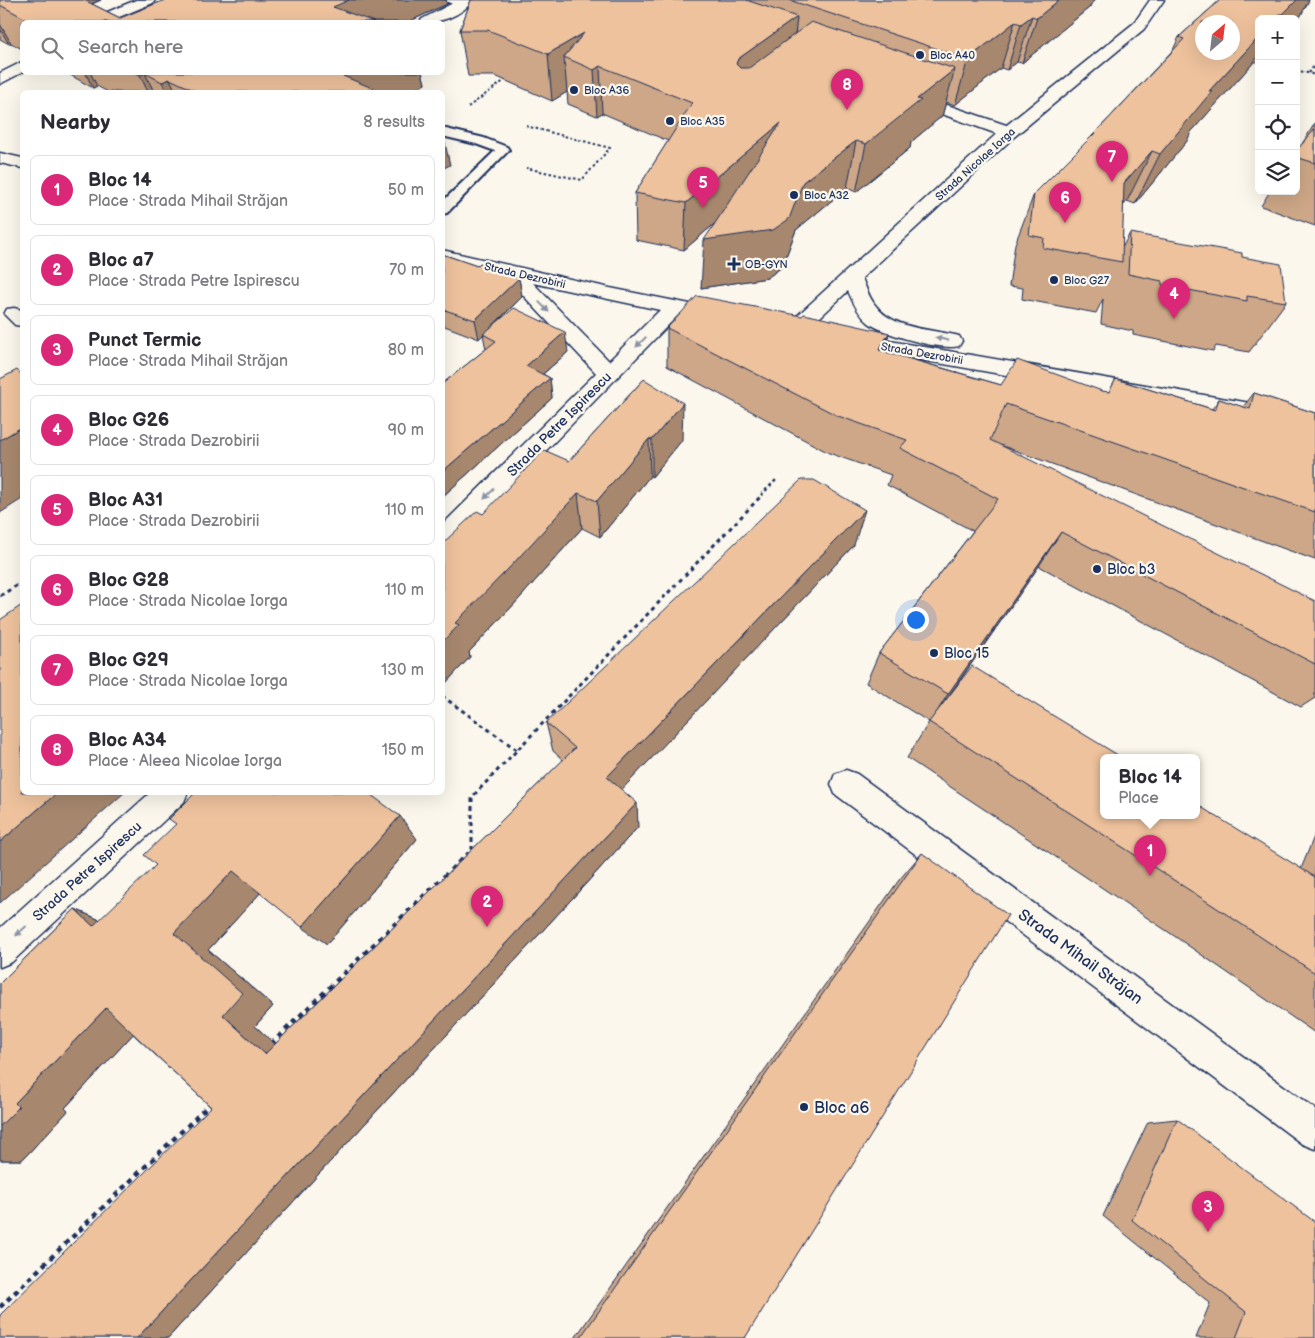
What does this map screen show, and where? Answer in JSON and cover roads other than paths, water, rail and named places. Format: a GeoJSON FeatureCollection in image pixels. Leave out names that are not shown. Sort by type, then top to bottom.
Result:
{"type":"FeatureCollection","features":[{"type":"Feature","properties":{"kind":"street"},"geometry":{"type":"LineString","coordinates":[[107,20],[148,0]]}},
{"type":"Feature","properties":{"kind":"street","name":"Strada Nicolae Iorga"},"geometry":{"type":"LineString","coordinates":[[785,329],[852,277],[1008,132],[1138,26],[1157,0]]}},
{"type":"Feature","properties":{"kind":"street"},"geometry":{"type":"LineString","coordinates":[[430,20],[459,2]]}},
{"type":"Feature","properties":{"kind":"street"},"geometry":{"type":"LineString","coordinates":[[7,60],[20,66]]}},
{"type":"Feature","properties":{"kind":"street"},"geometry":{"type":"LineString","coordinates":[[0,79],[20,68]]}},
{"type":"Feature","properties":{"kind":"street"},"geometry":{"type":"LineString","coordinates":[[898,93],[1008,132]]}},
{"type":"Feature","properties":{"kind":"street"},"geometry":{"type":"LineString","coordinates":[[0,158],[20,163]]}},
{"type":"Feature","properties":{"kind":"street","name":"Strada Dezrobirii"},"geometry":{"type":"LineString","coordinates":[[445,257],[739,320]]}},
{"type":"Feature","properties":{"kind":"street"},"geometry":{"type":"LineString","coordinates":[[511,271],[609,374]]}},
{"type":"Feature","properties":{"kind":"street"},"geometry":{"type":"LineString","coordinates":[[852,277],[869,311],[882,323],[896,329],[1009,354],[1072,379]]}},
{"type":"Feature","properties":{"kind":"street","name":"Strada Petre Ispirescu"},"geometry":{"type":"LineString","coordinates":[[445,538],[675,307]]}},
{"type":"Feature","properties":{"kind":"street","name":"Strada Dezrobirii"},"geometry":{"type":"LineString","coordinates":[[785,329],[1315,422]]}},
{"type":"Feature","properties":{"kind":"street","name":"Strada Mihail Străjan"},"geometry":{"type":"LineString","coordinates":[[846,784],[1315,1131]]}},
{"type":"Feature","properties":{"kind":"street","name":"Strada Petre Ispirescu"},"geometry":{"type":"LineString","coordinates":[[0,950],[170,795]]}},
{"type":"Feature","properties":{"kind":"lane"},"geometry":{"type":"LineString","coordinates":[[445,133],[480,141],[503,150],[445,207]]}},
{"type":"Feature","properties":{"kind":"place","name":"Bloc A40"},"geometry":{"type":"Point","coordinates":[920,55]}},
{"type":"Feature","properties":{"kind":"place","name":"Bloc A36"},"geometry":{"type":"Point","coordinates":[574,90]}},
{"type":"Feature","properties":{"kind":"place","name":"Bloc A34"},"geometry":{"type":"Point","coordinates":[847,110]}},
{"type":"Feature","properties":{"kind":"place","name":"Bloc A35"},"geometry":{"type":"Point","coordinates":[670,121]}},
{"type":"Feature","properties":{"kind":"place","name":"Bloc G29"},"geometry":{"type":"Point","coordinates":[1112,182]}},
{"type":"Feature","properties":{"kind":"place","name":"Bloc A32"},"geometry":{"type":"Point","coordinates":[794,195]}},
{"type":"Feature","properties":{"kind":"place","name":"Bloc A31"},"geometry":{"type":"Point","coordinates":[703,208]}},
{"type":"Feature","properties":{"kind":"place","name":"Bloc G28"},"geometry":{"type":"Point","coordinates":[1065,223]}},
{"type":"Feature","properties":{"kind":"place","name":"OB-GYN"},"geometry":{"type":"Point","coordinates":[734,264]}},
{"type":"Feature","properties":{"kind":"place","name":"Bloc G27"},"geometry":{"type":"Point","coordinates":[1054,280]}},
{"type":"Feature","properties":{"kind":"place","name":"Bloc G26"},"geometry":{"type":"Point","coordinates":[1174,319]}},
{"type":"Feature","properties":{"kind":"place","name":"Bloc b3"},"geometry":{"type":"Point","coordinates":[1097,569]}},
{"type":"Feature","properties":{"kind":"place","name":"Bloc 15"},"geometry":{"type":"Point","coordinates":[934,653]}},
{"type":"Feature","properties":{"kind":"place","name":"Bloc 14"},"geometry":{"type":"Point","coordinates":[1150,876]}},
{"type":"Feature","properties":{"kind":"place","name":"Bloc a7"},"geometry":{"type":"Point","coordinates":[487,927]}},
{"type":"Feature","properties":{"kind":"place","name":"Bloc a6"},"geometry":{"type":"Point","coordinates":[804,1107]}},
{"type":"Feature","properties":{"kind":"place","name":"Punct Termic"},"geometry":{"type":"Point","coordinates":[1208,1232]}}]}
